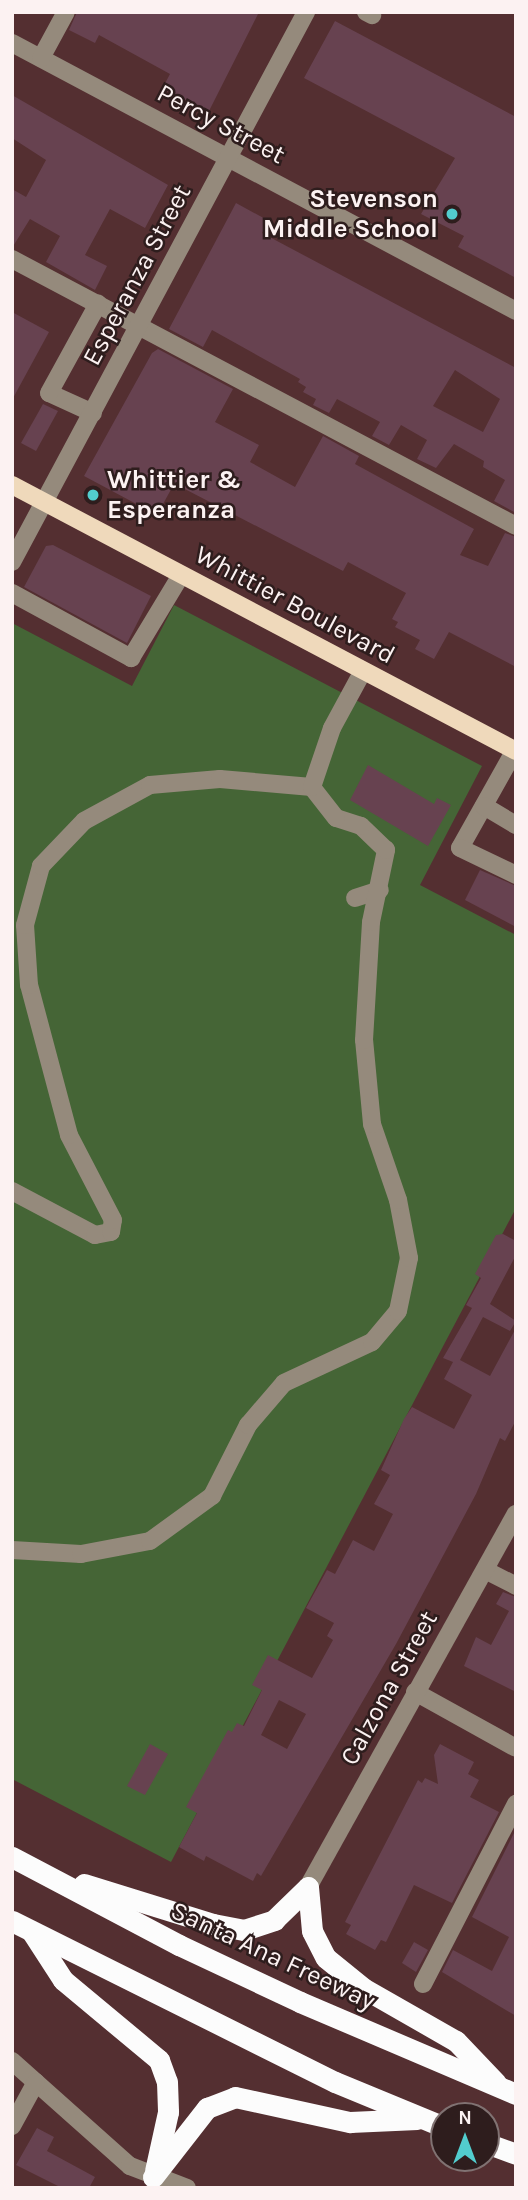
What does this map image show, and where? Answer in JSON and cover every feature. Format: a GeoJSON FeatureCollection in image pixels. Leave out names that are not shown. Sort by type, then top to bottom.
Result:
{"type":"FeatureCollection","features":[{"type":"Feature","properties":{"kind":"highway","name":"Santa Ana Freeway"},"geometry":{"type":"LineString","coordinates":[[12,1857],[179,1945],[508,2092]]}},
{"type":"Feature","properties":{"kind":"highway"},"geometry":{"type":"LineString","coordinates":[[39,1871],[213,1924],[244,1930],[274,1920],[308,1887]]}},
{"type":"Feature","properties":{"kind":"highway"},"geometry":{"type":"LineString","coordinates":[[308,1887],[312,1931],[326,1958],[363,1988],[456,2040],[508,2092]]}},
{"type":"Feature","properties":{"kind":"highway"},"geometry":{"type":"LineString","coordinates":[[21,1925],[335,2082],[430,2122]]}},
{"type":"Feature","properties":{"kind":"highway"},"geometry":{"type":"LineString","coordinates":[[21,1925],[63,1980],[159,2060],[167,2082],[168,2112],[151,2182]]}},
{"type":"Feature","properties":{"kind":"highway"},"geometry":{"type":"LineString","coordinates":[[151,2182],[207,2108],[235,2097],[350,2122],[422,2119]]}},
{"type":"Feature","properties":{"kind":"main road","name":"Whittier Boulevard"},"geometry":{"type":"LineString","coordinates":[[12,485],[515,751]]}},
{"type":"Feature","properties":{"kind":"street"},"geometry":{"type":"LineString","coordinates":[[41,58],[66,12]]}},
{"type":"Feature","properties":{"kind":"street","name":"Esperanza Street"},"geometry":{"type":"LineString","coordinates":[[12,562],[306,12]]}},
{"type":"Feature","properties":{"kind":"street","name":"Percy Street"},"geometry":{"type":"LineString","coordinates":[[12,43],[516,311]]}},
{"type":"Feature","properties":{"kind":"street"},"geometry":{"type":"LineString","coordinates":[[12,258],[516,526]]}},
{"type":"Feature","properties":{"kind":"street"},"geometry":{"type":"LineString","coordinates":[[93,413],[49,393],[97,303]]}},
{"type":"Feature","properties":{"kind":"street"},"geometry":{"type":"LineString","coordinates":[[12,593],[131,658],[181,575]]}},
{"type":"Feature","properties":{"kind":"street"},"geometry":{"type":"LineString","coordinates":[[312,787],[332,728],[363,671]]}},
{"type":"Feature","properties":{"kind":"street"},"geometry":{"type":"LineString","coordinates":[[515,751],[460,848],[516,875]]}},
{"type":"Feature","properties":{"kind":"street"},"geometry":{"type":"LineString","coordinates":[[12,1192],[95,1235],[111,1232],[113,1220],[69,1135],[29,985],[25,925],[41,866],[84,821],[150,785],[219,779],[312,787],[336,818],[361,825],[386,850],[380,890],[371,922],[364,1040],[372,1124],[398,1200],[409,1258],[398,1311],[372,1342],[284,1383],[248,1425],[212,1496],[150,1541],[81,1554],[12,1550]]}},
{"type":"Feature","properties":{"kind":"street"},"geometry":{"type":"LineString","coordinates":[[484,806],[516,825]]}},
{"type":"Feature","properties":{"kind":"street"},"geometry":{"type":"LineString","coordinates":[[355,898],[380,890]]}},
{"type":"Feature","properties":{"kind":"street","name":"Calzona Street"},"geometry":{"type":"LineString","coordinates":[[308,1887],[516,1514]]}},
{"type":"Feature","properties":{"kind":"street"},"geometry":{"type":"LineString","coordinates":[[485,1570],[516,1586]]}},
{"type":"Feature","properties":{"kind":"street"},"geometry":{"type":"LineString","coordinates":[[415,1692],[516,1748]]}},
{"type":"Feature","properties":{"kind":"street"},"geometry":{"type":"LineString","coordinates":[[423,1984],[516,1804]]}},
{"type":"Feature","properties":{"kind":"street"},"geometry":{"type":"LineString","coordinates":[[12,2061],[151,2182],[187,2188]]}},
{"type":"Feature","properties":{"kind":"street"},"geometry":{"type":"LineString","coordinates":[[12,2126],[36,2082]]}},
{"type":"Feature","properties":{"kind":"green space"},"geometry":{"type":"Polygon","coordinates":[[[174,605],[482,766],[420,885],[516,935],[516,1208],[171,1862],[12,1779],[12,623],[132,686],[174,605]]]}},
{"type":"Feature","properties":{"kind":"building"},"geometry":{"type":"Polygon","coordinates":[[[77,12],[259,12],[209,111],[162,89],[170,74],[99,35],[95,43],[69,30],[77,12]]]}},
{"type":"Feature","properties":{"kind":"building"},"geometry":{"type":"Polygon","coordinates":[[[335,21],[516,117],[516,278],[458,247],[464,236],[421,214],[455,158],[304,78],[335,21]]]}},
{"type":"Feature","properties":{"kind":"building"},"geometry":{"type":"Polygon","coordinates":[[[12,95],[168,185],[145,228],[110,209],[85,255],[107,266],[95,290],[46,262],[60,236],[30,219],[12,248],[12,189],[26,197],[46,160],[12,138],[12,95]]]}},
{"type":"Feature","properties":{"kind":"building"},"geometry":{"type":"Polygon","coordinates":[[[236,203],[269,221],[262,233],[516,368],[516,513],[494,501],[505,480],[483,467],[484,461],[454,444],[436,468],[417,459],[427,440],[401,425],[389,445],[372,436],[380,422],[337,399],[329,413],[313,405],[316,399],[303,392],[306,387],[298,382],[300,379],[212,330],[203,347],[169,329],[236,203]],[[455,370],[433,406],[483,432],[500,399],[455,370]]]}},
{"type":"Feature","properties":{"kind":"building"},"geometry":{"type":"Polygon","coordinates":[[[12,312],[49,332],[12,400],[12,312]]]}},
{"type":"Feature","properties":{"kind":"building"},"geometry":{"type":"Polygon","coordinates":[[[158,349],[233,389],[215,422],[259,445],[250,462],[295,487],[323,436],[359,456],[355,464],[474,529],[460,555],[488,566],[505,533],[516,537],[516,667],[449,632],[434,659],[415,649],[420,640],[395,627],[398,622],[392,619],[406,593],[348,562],[343,571],[179,486],[174,484],[157,515],[84,476],[152,353],[158,349]]]}},
{"type":"Feature","properties":{"kind":"building"},"geometry":{"type":"Polygon","coordinates":[[[43,404],[58,411],[36,451],[21,443],[43,404]]]}},
{"type":"Feature","properties":{"kind":"building"},"geometry":{"type":"Polygon","coordinates":[[[53,545],[151,596],[127,643],[24,587],[46,546],[53,545]]]}},
{"type":"Feature","properties":{"kind":"building"},"geometry":{"type":"Polygon","coordinates":[[[368,765],[434,804],[437,798],[451,805],[428,846],[350,800],[368,765]]]}},
{"type":"Feature","properties":{"kind":"building"},"geometry":{"type":"Polygon","coordinates":[[[480,870],[516,886],[516,927],[465,900],[480,870]]]}},
{"type":"Feature","properties":{"kind":"building"},"geometry":{"type":"Polygon","coordinates":[[[503,1234],[516,1241],[516,1255],[490,1304],[516,1321],[510,1331],[483,1317],[460,1360],[490,1376],[516,1328],[516,1420],[505,1441],[500,1438],[476,1494],[396,1644],[261,1876],[257,1873],[253,1881],[206,1856],[204,1861],[179,1847],[197,1813],[186,1807],[228,1730],[232,1732],[237,1723],[244,1726],[262,1690],[252,1685],[268,1655],[312,1678],[333,1640],[327,1636],[334,1623],[306,1608],[327,1570],[335,1574],[353,1540],[374,1551],[393,1514],[374,1504],[390,1475],[381,1470],[404,1419],[412,1407],[454,1429],[472,1395],[444,1379],[453,1362],[443,1358],[472,1308],[466,1305],[481,1278],[475,1274],[496,1235],[503,1234]],[[279,1700],[261,1735],[287,1749],[306,1714],[279,1700]]]}},
{"type":"Feature","properties":{"kind":"building"},"geometry":{"type":"Polygon","coordinates":[[[503,1592],[516,1597],[516,1692],[464,1666],[476,1637],[491,1645],[509,1611],[496,1604],[503,1592]]]}},
{"type":"Feature","properties":{"kind":"building"},"geometry":{"type":"Polygon","coordinates":[[[150,1744],[168,1754],[145,1795],[127,1786],[150,1744]]]}},
{"type":"Feature","properties":{"kind":"building"},"geometry":{"type":"Polygon","coordinates":[[[440,1744],[474,1762],[468,1774],[479,1780],[470,1797],[499,1812],[452,1903],[414,1885],[386,1942],[381,1940],[375,1950],[346,1934],[351,1925],[345,1922],[418,1780],[422,1783],[425,1778],[438,1784],[434,1755],[440,1744]]]}},
{"type":"Feature","properties":{"kind":"building"},"geometry":{"type":"Polygon","coordinates":[[[516,1829],[516,2016],[442,1972],[453,1950],[492,1971],[509,1937],[472,1917],[516,1829]]]}},
{"type":"Feature","properties":{"kind":"building"},"geometry":{"type":"Polygon","coordinates":[[[414,1942],[428,1950],[416,1972],[402,1963],[414,1942]]]}},
{"type":"Feature","properties":{"kind":"building"},"geometry":{"type":"Polygon","coordinates":[[[37,2128],[54,2137],[47,2151],[95,2177],[89,2188],[62,2188],[16,2165],[37,2128]]]}},
{"type":"Feature","properties":{"kind":"place","name":"Stevenson Middle School"},"geometry":{"type":"Point","coordinates":[452,214]}},
{"type":"Feature","properties":{"kind":"place","name":"Whittier & Esperanza"},"geometry":{"type":"Point","coordinates":[93,495]}}]}
